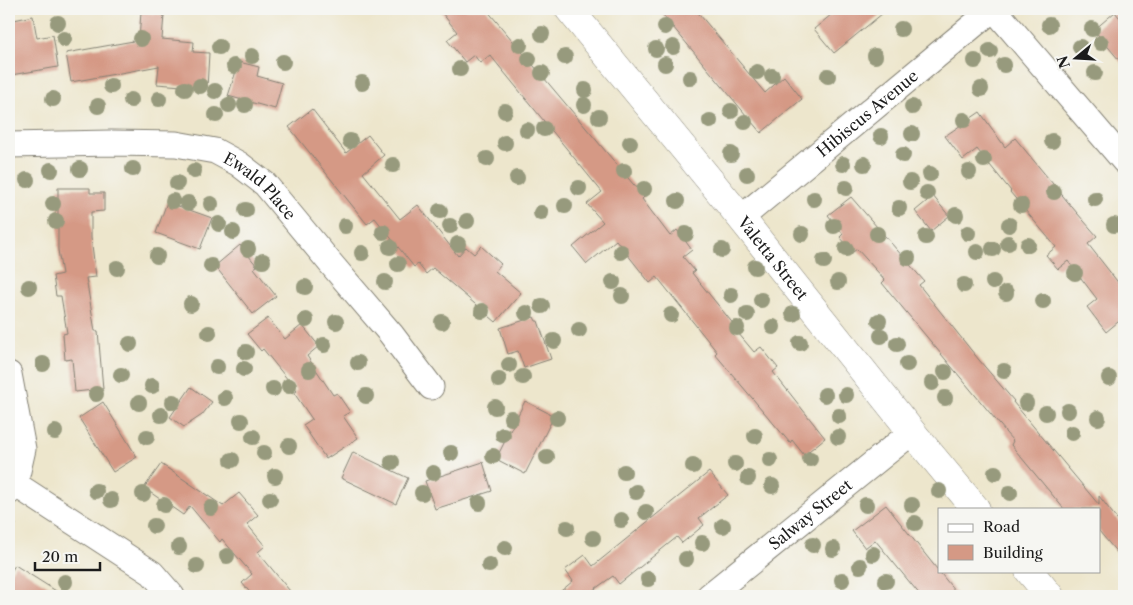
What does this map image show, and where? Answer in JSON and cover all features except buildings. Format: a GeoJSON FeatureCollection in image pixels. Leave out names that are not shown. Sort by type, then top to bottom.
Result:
{"type":"FeatureCollection","features":[{"type":"Feature","properties":{"kind":"street","name":"Valetta Street"},"geometry":{"type":"LineString","coordinates":[[568,9],[741,218],[975,508]]}},
{"type":"Feature","properties":{"kind":"street","name":"Hibiscus Avenue"},"geometry":{"type":"LineString","coordinates":[[741,218],[993,9]]}},
{"type":"Feature","properties":{"kind":"street"},"geometry":{"type":"LineString","coordinates":[[993,9],[1124,161]]}},
{"type":"Feature","properties":{"kind":"street","name":"Ewald Place"},"geometry":{"type":"LineString","coordinates":[[9,145],[176,144],[215,151],[239,164],[265,184],[390,334],[431,387]]}},
{"type":"Feature","properties":{"kind":"street"},"geometry":{"type":"LineString","coordinates":[[9,374],[23,449],[12,488],[152,573],[172,596]]}},
{"type":"Feature","properties":{"kind":"street","name":"Salway Street"},"geometry":{"type":"LineString","coordinates":[[709,596],[912,432]]}},
{"type":"Feature","properties":{"kind":"street"},"geometry":{"type":"LineString","coordinates":[[1030,572],[1050,596]]}},
{"type":"Feature","properties":{"kind":"path"},"geometry":{"type":"LineString","coordinates":[[9,534],[17,521]]}}]}
